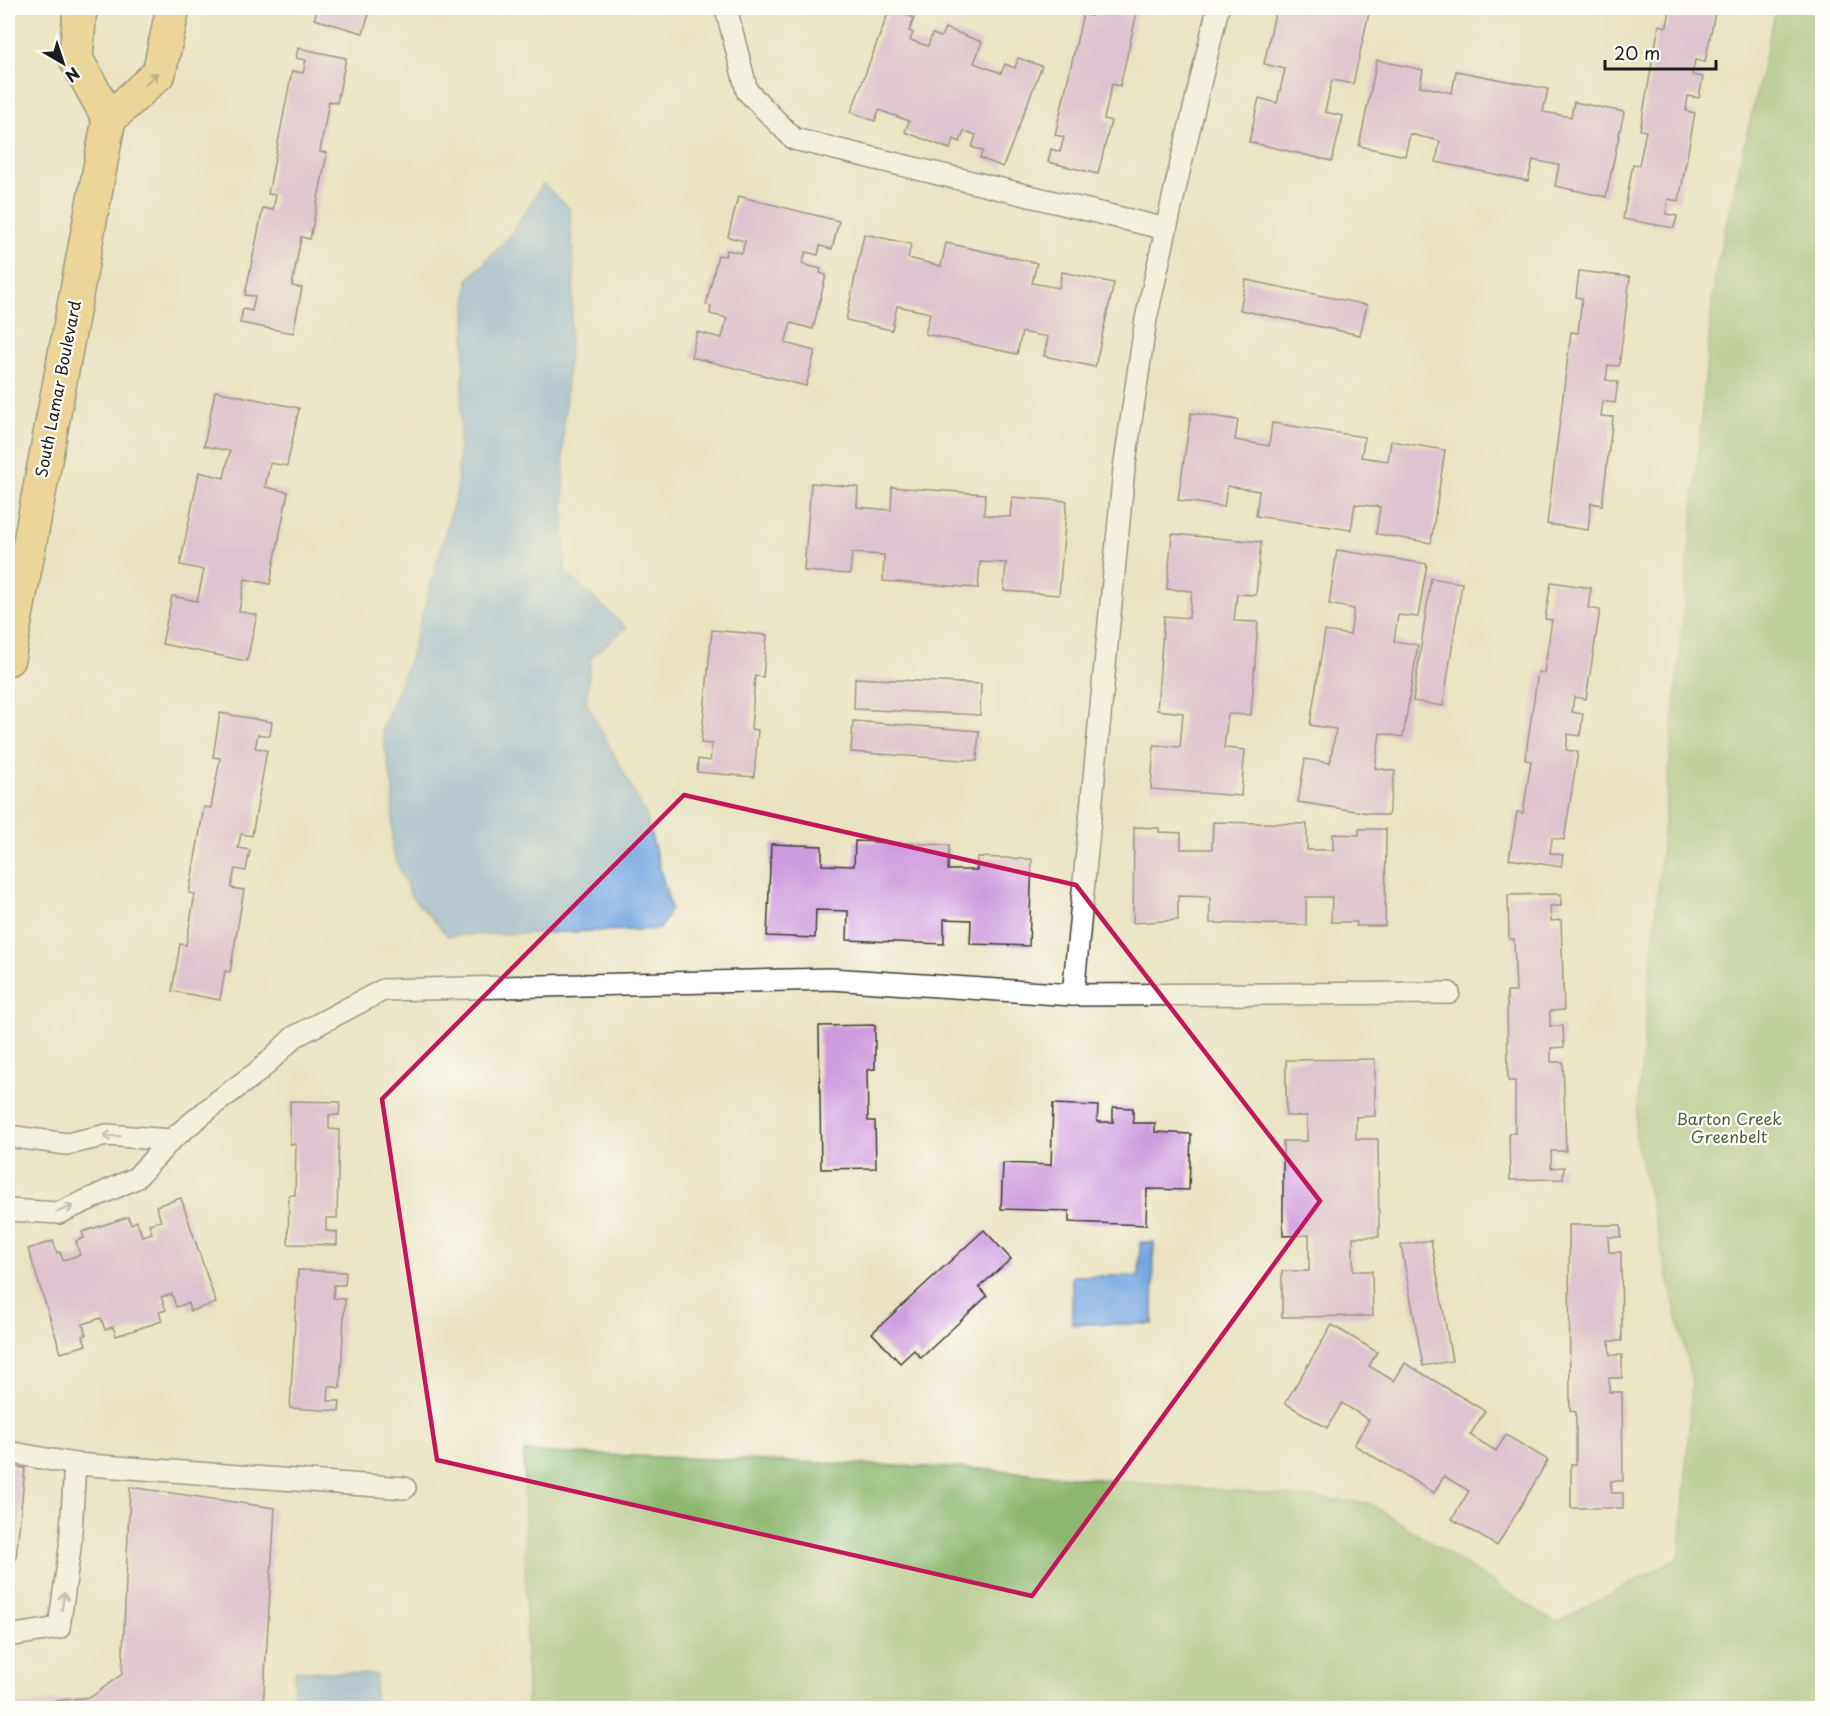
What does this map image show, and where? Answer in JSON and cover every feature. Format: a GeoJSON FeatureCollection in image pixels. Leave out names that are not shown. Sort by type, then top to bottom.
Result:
{"type":"FeatureCollection","features":[{"type":"Feature","properties":{"kind":"main road"},"geometry":{"type":"LineString","coordinates":[[80,8],[76,60],[109,119],[159,73],[173,8]]}},
{"type":"Feature","properties":{"kind":"main road","name":"South Lamar Boulevard"},"geometry":{"type":"LineString","coordinates":[[8,659],[109,119]]}},
{"type":"Feature","properties":{"kind":"lane"},"geometry":{"type":"LineString","coordinates":[[726,8],[747,91],[794,139],[1166,229]]}},
{"type":"Feature","properties":{"kind":"lane"},"geometry":{"type":"LineString","coordinates":[[1073,995],[1124,469],[1146,319],[1218,8]]}},
{"type":"Feature","properties":{"kind":"lane"},"geometry":{"type":"LineString","coordinates":[[8,1210],[58,1213],[136,1178],[171,1140],[259,1071],[294,1037],[383,990],[831,980],[1073,995],[1449,993]]}},
{"type":"Feature","properties":{"kind":"lane"},"geometry":{"type":"LineString","coordinates":[[8,1136],[67,1144],[107,1135],[171,1140]]}},
{"type":"Feature","properties":{"kind":"lane"},"geometry":{"type":"LineString","coordinates":[[8,1452],[75,1464],[405,1488]]}},
{"type":"Feature","properties":{"kind":"lane"},"geometry":{"type":"LineString","coordinates":[[8,1636],[59,1628],[70,1548],[75,1464]]}},
{"type":"Feature","properties":{"kind":"highlighted area"},"geometry":{"type":"Polygon","coordinates":[[[684,795],[1076,885],[1320,1201],[1032,1596],[437,1460],[382,1099],[684,795]]]}},
{"type":"Feature","properties":{"kind":"green space","name":"Barton Creek Greenbelt"},"geometry":{"type":"Polygon","coordinates":[[[1776,8],[1822,8],[1822,1708],[527,1708],[524,1452],[981,1469],[1369,1503],[1556,1623],[1680,1557],[1692,1382],[1635,1136],[1715,273],[1776,8]]]}},
{"type":"Feature","properties":{"kind":"water"},"geometry":{"type":"Polygon","coordinates":[[[543,184],[570,209],[574,278],[563,441],[565,572],[626,628],[591,657],[586,702],[645,813],[671,909],[660,929],[448,936],[411,896],[392,850],[393,789],[382,730],[410,658],[457,491],[468,280],[509,237],[543,184]]]}},
{"type":"Feature","properties":{"kind":"water"},"geometry":{"type":"Polygon","coordinates":[[[1140,1242],[1154,1242],[1153,1324],[1072,1324],[1072,1276],[1139,1276],[1140,1242]]]}},
{"type":"Feature","properties":{"kind":"water"},"geometry":{"type":"Polygon","coordinates":[[[295,1670],[376,1675],[374,1708],[292,1708],[295,1670]]]}},
{"type":"Feature","properties":{"kind":"building"},"geometry":{"type":"Polygon","coordinates":[[[318,8],[371,8],[363,33],[314,19],[318,8]]]}},
{"type":"Feature","properties":{"kind":"building"},"geometry":{"type":"Polygon","coordinates":[[[890,8],[914,18],[909,31],[913,33],[910,40],[928,46],[932,34],[941,37],[945,28],[982,42],[974,63],[1001,73],[1005,64],[1015,68],[1018,58],[1042,66],[1003,167],[980,158],[983,151],[972,147],[976,135],[964,131],[960,142],[954,139],[950,149],[905,132],[909,121],[879,110],[875,121],[851,112],[890,8]]]}},
{"type":"Feature","properties":{"kind":"building"},"geometry":{"type":"Polygon","coordinates":[[[1093,8],[1138,8],[1120,86],[1112,84],[1104,119],[1111,121],[1098,174],[1048,162],[1051,149],[1060,152],[1064,137],[1055,135],[1083,14],[1091,16],[1093,8]]]}},
{"type":"Feature","properties":{"kind":"building"},"geometry":{"type":"Polygon","coordinates":[[[1276,8],[1370,8],[1353,84],[1332,80],[1325,112],[1343,116],[1332,161],[1249,142],[1259,98],[1277,103],[1285,69],[1264,64],[1276,8]]]}},
{"type":"Feature","properties":{"kind":"building"},"geometry":{"type":"Polygon","coordinates":[[[1670,8],[1716,8],[1705,62],[1695,60],[1692,75],[1703,77],[1699,98],[1688,96],[1686,111],[1695,113],[1679,201],[1668,199],[1666,214],[1677,216],[1674,228],[1623,219],[1633,164],[1639,165],[1646,131],[1640,130],[1659,25],[1667,27],[1670,8]]]}},
{"type":"Feature","properties":{"kind":"building"},"geometry":{"type":"Polygon","coordinates":[[[298,48],[346,58],[337,103],[329,101],[320,152],[327,153],[310,239],[301,237],[292,286],[302,288],[293,333],[240,323],[243,309],[252,311],[255,296],[245,295],[263,208],[273,210],[276,195],[268,194],[292,71],[303,73],[306,60],[296,58],[298,48]]]}},
{"type":"Feature","properties":{"kind":"building"},"geometry":{"type":"Polygon","coordinates":[[[1377,60],[1423,70],[1420,86],[1452,93],[1456,71],[1548,89],[1543,112],[1571,117],[1574,102],[1624,112],[1606,197],[1555,186],[1559,165],[1533,160],[1528,181],[1436,162],[1440,141],[1410,134],[1405,156],[1359,146],[1377,60]]]}},
{"type":"Feature","properties":{"kind":"building"},"geometry":{"type":"Polygon","coordinates":[[[738,196],[839,221],[832,249],[820,246],[818,255],[806,252],[802,264],[821,269],[820,273],[826,275],[813,329],[791,323],[785,343],[815,351],[806,386],[691,357],[697,332],[722,338],[727,318],[710,314],[711,306],[706,305],[718,255],[725,256],[727,250],[742,253],[745,241],[728,237],[738,196]]]}},
{"type":"Feature","properties":{"kind":"building"},"geometry":{"type":"Polygon","coordinates":[[[864,234],[911,244],[908,258],[941,266],[946,243],[1037,263],[1032,283],[1059,288],[1062,272],[1114,283],[1095,367],[1044,356],[1048,337],[1022,332],[1017,354],[925,334],[930,313],[897,306],[892,330],[846,320],[864,234]]]}},
{"type":"Feature","properties":{"kind":"building"},"geometry":{"type":"Polygon","coordinates":[[[1579,271],[1630,277],[1619,366],[1608,365],[1606,380],[1618,382],[1615,403],[1603,401],[1601,416],[1613,417],[1602,505],[1591,503],[1588,530],[1547,524],[1571,332],[1578,333],[1582,298],[1576,297],[1579,271]]]}},
{"type":"Feature","properties":{"kind":"building"},"geometry":{"type":"Polygon","coordinates":[[[1246,280],[1367,305],[1360,335],[1240,310],[1246,280]]]}},
{"type":"Feature","properties":{"kind":"building"},"geometry":{"type":"Polygon","coordinates":[[[215,391],[299,408],[287,466],[270,463],[265,487],[288,492],[270,584],[245,579],[239,611],[257,615],[247,661],[162,644],[172,596],[197,601],[204,570],[180,565],[199,472],[224,478],[230,451],[204,446],[215,391]]]}},
{"type":"Feature","properties":{"kind":"building"},"geometry":{"type":"Polygon","coordinates":[[[1191,413],[1238,420],[1235,440],[1269,446],[1272,423],[1365,437],[1361,457],[1388,461],[1391,441],[1445,450],[1431,543],[1376,534],[1380,507],[1355,504],[1351,530],[1256,516],[1259,491],[1227,486],[1224,507],[1178,500],[1191,413]]]}},
{"type":"Feature","properties":{"kind":"building"},"geometry":{"type":"Polygon","coordinates":[[[811,483],[858,487],[857,507],[891,510],[892,487],[985,494],[984,515],[1010,517],[1012,497],[1067,501],[1059,595],[1004,591],[1006,563],[980,562],[978,588],[883,581],[884,555],[852,553],[850,574],[804,571],[811,483]]]}},
{"type":"Feature","properties":{"kind":"building"},"geometry":{"type":"Polygon","coordinates":[[[1172,534],[1261,542],[1256,595],[1237,594],[1234,621],[1258,622],[1251,715],[1228,714],[1224,748],[1245,750],[1241,796],[1151,789],[1154,745],[1180,747],[1183,713],[1157,710],[1164,616],[1189,618],[1192,591],[1167,589],[1172,534]]]}},
{"type":"Feature","properties":{"kind":"building"},"geometry":{"type":"Polygon","coordinates":[[[1337,550],[1427,564],[1418,617],[1398,615],[1394,641],[1418,645],[1403,737],[1380,733],[1375,768],[1395,771],[1388,816],[1298,802],[1305,759],[1330,763],[1336,729],[1310,725],[1325,631],[1350,635],[1354,609],[1329,604],[1337,550]]]}},
{"type":"Feature","properties":{"kind":"building"},"geometry":{"type":"Polygon","coordinates":[[[1431,578],[1462,583],[1443,706],[1413,701],[1431,578]]]}},
{"type":"Feature","properties":{"kind":"building"},"geometry":{"type":"Polygon","coordinates":[[[1551,582],[1591,588],[1588,608],[1600,610],[1586,699],[1574,697],[1572,712],[1583,714],[1580,736],[1568,734],[1566,750],[1578,752],[1564,840],[1552,838],[1550,853],[1563,855],[1561,867],[1509,859],[1517,812],[1523,813],[1531,761],[1525,760],[1538,672],[1544,673],[1552,620],[1545,619],[1551,582]]]}},
{"type":"Feature","properties":{"kind":"building"},"geometry":{"type":"Polygon","coordinates":[[[712,630],[767,635],[763,677],[755,676],[751,729],[758,730],[754,777],[697,772],[698,759],[710,761],[712,744],[701,743],[712,630]]]}},
{"type":"Feature","properties":{"kind":"building"},"geometry":{"type":"Polygon","coordinates":[[[855,678],[981,684],[980,715],[854,709],[855,678]]]}},
{"type":"Feature","properties":{"kind":"building"},"geometry":{"type":"Polygon","coordinates":[[[220,713],[272,722],[270,736],[258,734],[255,748],[267,750],[252,836],[241,834],[238,848],[250,850],[246,871],[235,869],[231,888],[244,890],[230,972],[225,971],[220,1000],[172,991],[180,944],[186,945],[195,894],[189,893],[204,807],[211,808],[220,758],[213,757],[220,713]]]}},
{"type":"Feature","properties":{"kind":"building"},"geometry":{"type":"Polygon","coordinates":[[[853,721],[979,731],[977,761],[851,752],[853,721]]]}},
{"type":"Feature","properties":{"kind":"building"},"geometry":{"type":"Polygon","coordinates":[[[1213,822],[1307,824],[1307,850],[1333,850],[1333,834],[1359,835],[1359,829],[1386,829],[1385,926],[1356,926],[1357,922],[1331,922],[1332,897],[1306,897],[1306,925],[1210,923],[1210,897],[1178,896],[1178,920],[1133,923],[1134,827],[1159,828],[1159,832],[1181,833],[1181,849],[1212,849],[1213,822]]]}},
{"type":"Feature","properties":{"kind":"building"},"geometry":{"type":"Polygon","coordinates":[[[855,841],[949,845],[948,870],[977,870],[977,857],[1032,859],[1029,946],[970,944],[971,920],[944,919],[944,944],[847,940],[848,911],[816,910],[815,938],[767,936],[771,844],[822,846],[822,865],[854,866],[855,841]]]}},
{"type":"Feature","properties":{"kind":"building"},"geometry":{"type":"Polygon","coordinates":[[[1561,894],[1561,906],[1550,906],[1551,921],[1561,920],[1564,1010],[1550,1011],[1550,1026],[1563,1026],[1564,1047],[1551,1048],[1551,1062],[1563,1062],[1566,1151],[1551,1151],[1551,1168],[1564,1167],[1563,1179],[1510,1180],[1509,1133],[1515,1133],[1515,1081],[1508,1081],[1507,992],[1516,992],[1514,939],[1509,939],[1508,895],[1561,894]]]}},
{"type":"Feature","properties":{"kind":"building"},"geometry":{"type":"Polygon","coordinates":[[[875,1025],[875,1069],[867,1070],[868,1121],[875,1121],[876,1168],[821,1169],[819,1026],[875,1025]]]}},
{"type":"Feature","properties":{"kind":"building"},"geometry":{"type":"Polygon","coordinates":[[[1375,1059],[1375,1116],[1356,1117],[1356,1139],[1378,1139],[1379,1237],[1353,1237],[1353,1271],[1372,1271],[1373,1316],[1282,1317],[1282,1271],[1309,1271],[1309,1235],[1283,1236],[1283,1141],[1307,1141],[1307,1116],[1286,1116],[1286,1060],[1375,1059]]]}},
{"type":"Feature","properties":{"kind":"building"},"geometry":{"type":"Polygon","coordinates":[[[290,1101],[340,1102],[339,1115],[329,1115],[329,1129],[339,1130],[337,1218],[326,1218],[326,1231],[337,1232],[337,1245],[288,1244],[289,1195],[295,1195],[296,1144],[290,1144],[290,1101]]]}},
{"type":"Feature","properties":{"kind":"building"},"geometry":{"type":"Polygon","coordinates":[[[1053,1104],[1098,1106],[1097,1122],[1113,1122],[1113,1107],[1133,1108],[1133,1123],[1155,1123],[1155,1132],[1191,1134],[1189,1190],[1147,1189],[1146,1225],[1069,1222],[1069,1211],[1001,1209],[1003,1163],[1051,1165],[1053,1104]]]}},
{"type":"Feature","properties":{"kind":"building"},"geometry":{"type":"Polygon","coordinates":[[[181,1198],[216,1303],[190,1311],[188,1303],[176,1307],[172,1294],[161,1297],[166,1310],[159,1312],[162,1321],[116,1336],[113,1327],[105,1330],[101,1318],[83,1324],[86,1345],[61,1353],[28,1249],[53,1241],[57,1253],[60,1252],[63,1260],[80,1255],[76,1241],[84,1238],[82,1232],[128,1217],[131,1224],[137,1221],[142,1236],[152,1233],[149,1224],[161,1221],[156,1206],[181,1198]]]}},
{"type":"Feature","properties":{"kind":"building"},"geometry":{"type":"Polygon","coordinates":[[[1569,1225],[1621,1225],[1621,1237],[1608,1237],[1609,1252],[1621,1252],[1622,1341],[1609,1341],[1610,1355],[1622,1355],[1622,1378],[1609,1378],[1609,1392],[1622,1392],[1623,1481],[1611,1481],[1611,1493],[1623,1493],[1623,1508],[1571,1508],[1571,1464],[1576,1464],[1576,1412],[1570,1411],[1569,1225]]]}},
{"type":"Feature","properties":{"kind":"building"},"geometry":{"type":"Polygon","coordinates":[[[984,1230],[1011,1259],[979,1287],[987,1296],[921,1358],[914,1350],[900,1363],[872,1333],[984,1230]]]}},
{"type":"Feature","properties":{"kind":"building"},"geometry":{"type":"Polygon","coordinates":[[[1431,1240],[1452,1361],[1423,1366],[1401,1245],[1431,1240]]]}},
{"type":"Feature","properties":{"kind":"building"},"geometry":{"type":"Polygon","coordinates":[[[298,1270],[346,1272],[345,1285],[334,1285],[333,1298],[345,1299],[340,1388],[329,1386],[328,1401],[340,1401],[339,1411],[290,1408],[298,1270]]]}},
{"type":"Feature","properties":{"kind":"building"},"geometry":{"type":"Polygon","coordinates":[[[1332,1325],[1377,1352],[1369,1366],[1394,1381],[1405,1363],[1485,1411],[1470,1435],[1496,1451],[1506,1435],[1548,1460],[1497,1546],[1452,1519],[1469,1491],[1444,1476],[1434,1493],[1354,1445],[1369,1420],[1342,1403],[1327,1428],[1285,1403],[1332,1325]]]}},
{"type":"Feature","properties":{"kind":"building"},"geometry":{"type":"Polygon","coordinates":[[[8,1467],[25,1468],[16,1559],[8,1559],[8,1467]]]}},
{"type":"Feature","properties":{"kind":"building"},"geometry":{"type":"Polygon","coordinates":[[[130,1487],[275,1508],[263,1708],[8,1708],[8,1706],[91,1697],[122,1674],[130,1487]]]}}]}
